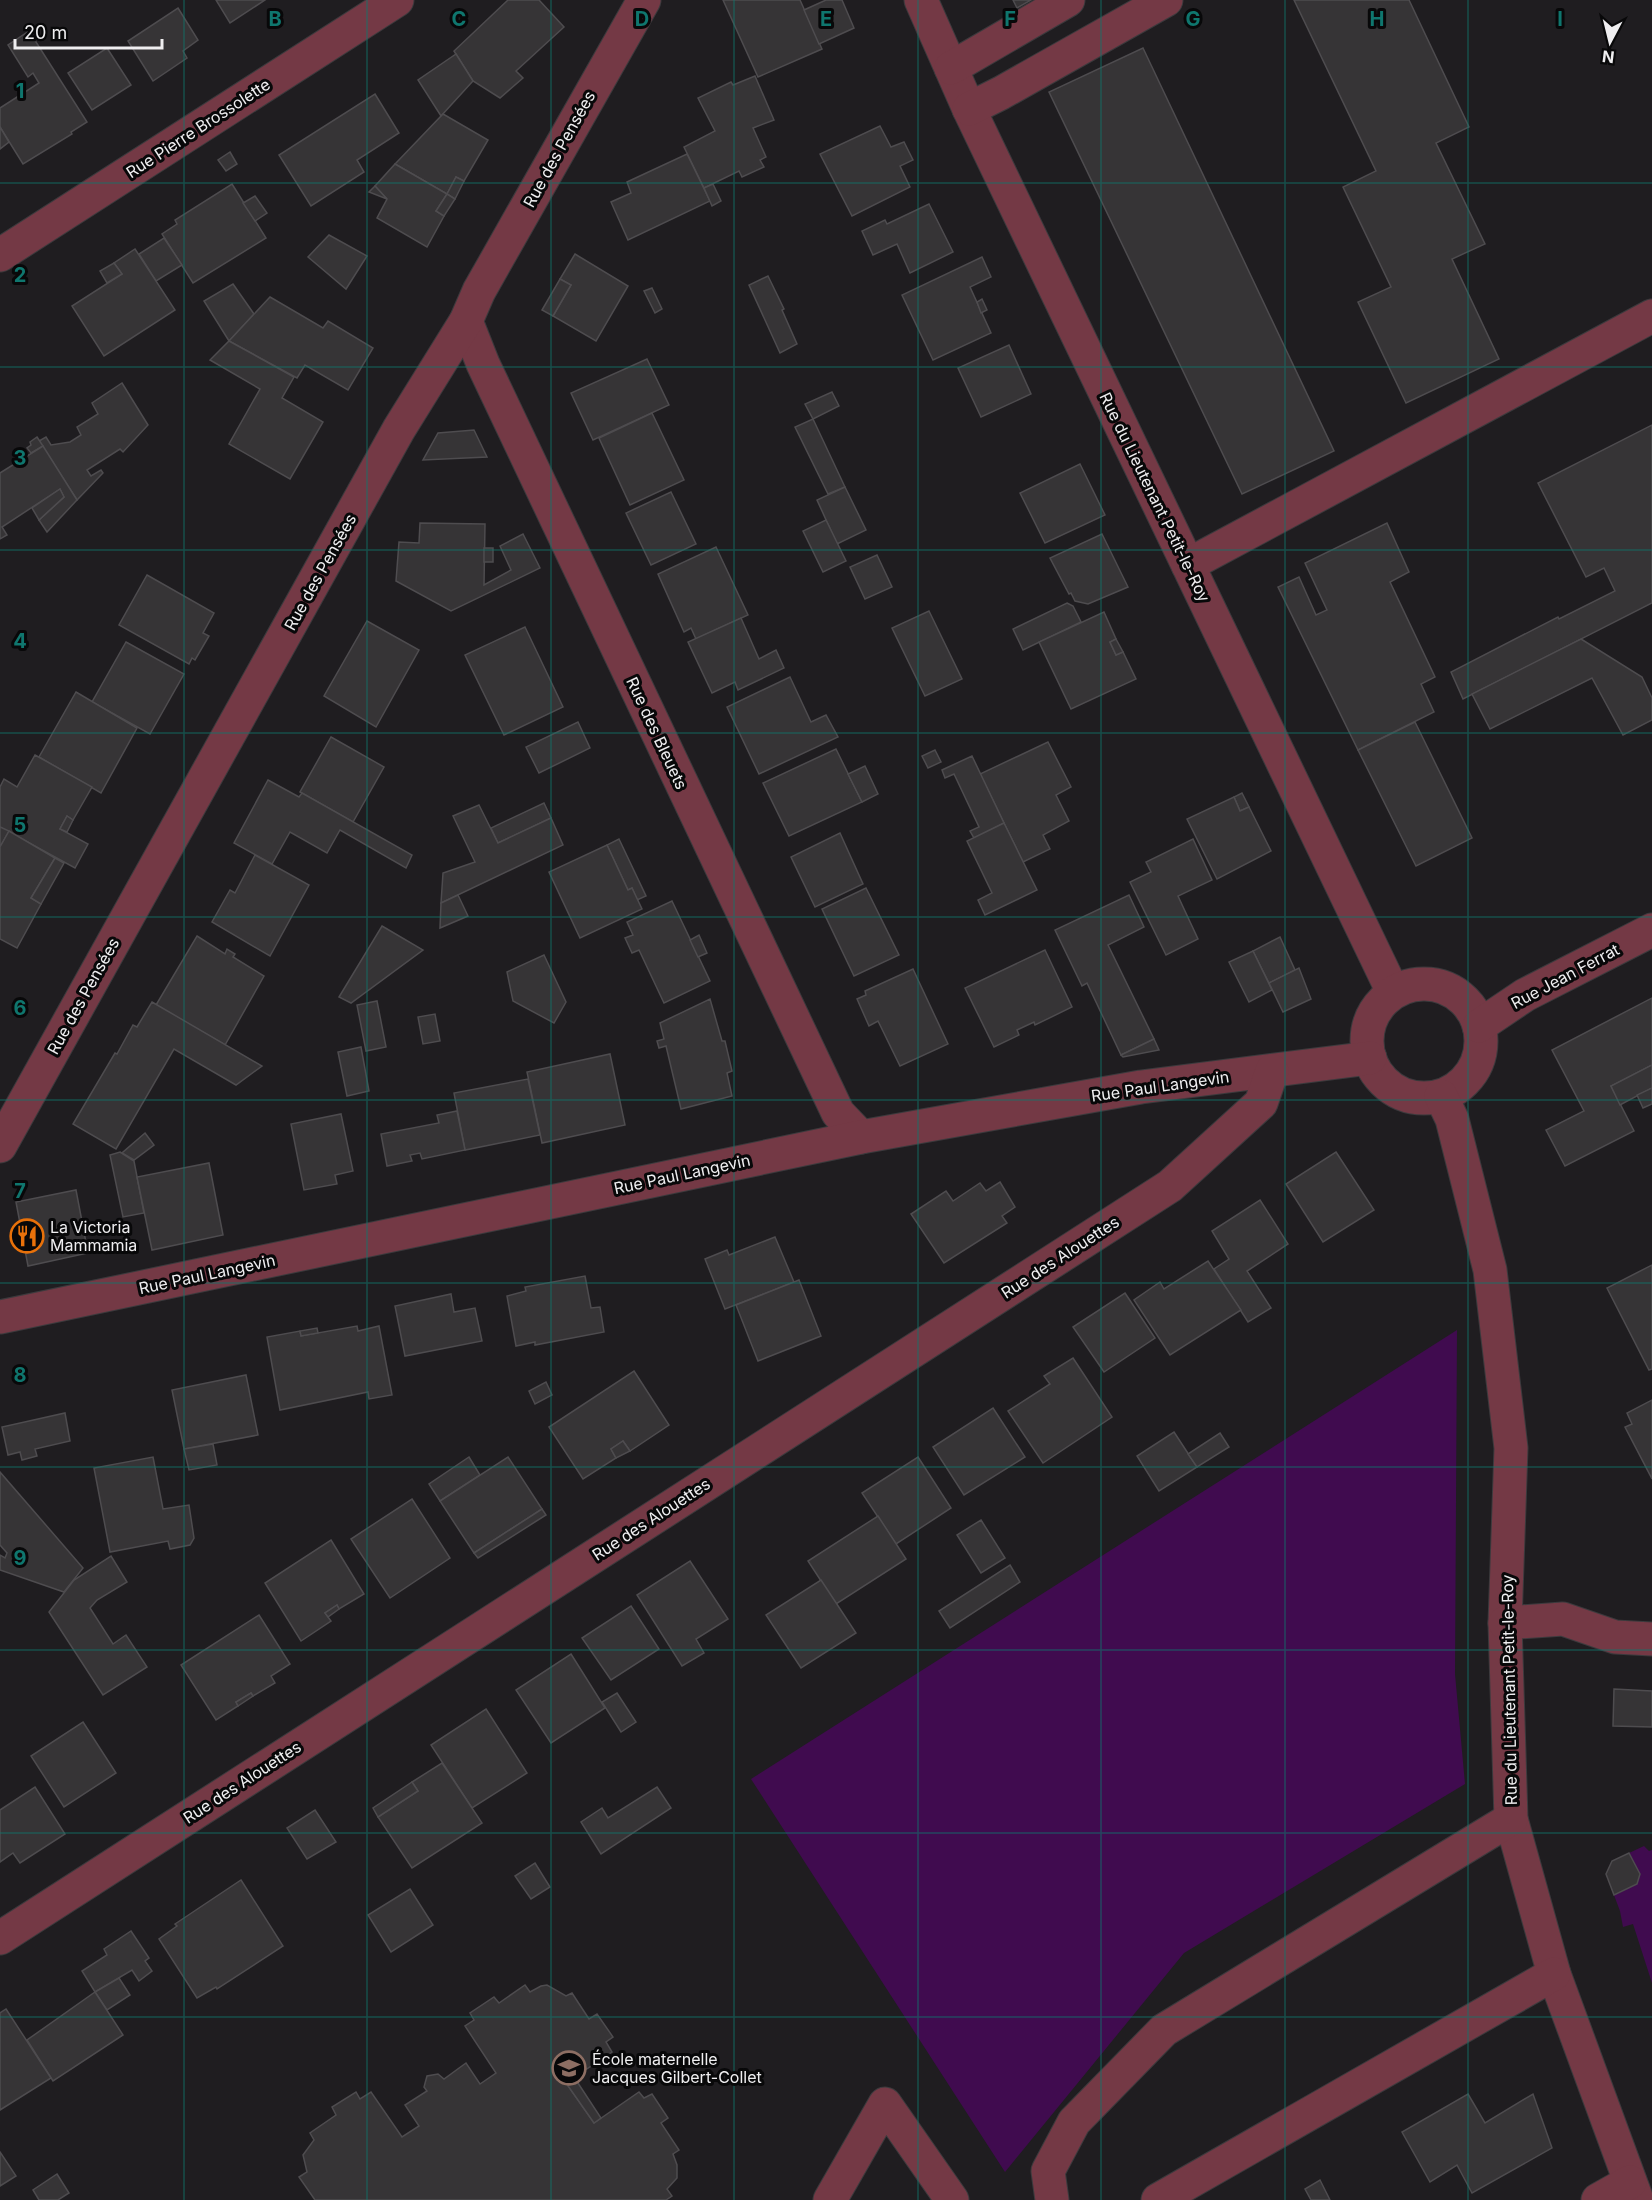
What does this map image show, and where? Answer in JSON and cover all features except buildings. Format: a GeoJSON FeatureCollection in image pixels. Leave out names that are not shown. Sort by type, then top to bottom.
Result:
{"type":"FeatureCollection","features":[{"type":"Feature","properties":{"kind":"street","name":"Rue Pierre Brossolette"},"geometry":{"type":"LineString","coordinates":[[0,255],[397,0]]}},
{"type":"Feature","properties":{"kind":"street","name":"Rue des Pensées"},"geometry":{"type":"LineString","coordinates":[[0,1146],[399,429],[466,321],[479,291],[644,0]]}},
{"type":"Feature","properties":{"kind":"street","name":"Rue du Lieutenant Petit-le-Roy"},"geometry":{"type":"LineString","coordinates":[[921,0],[969,109],[1393,992]]}},
{"type":"Feature","properties":{"kind":"street"},"geometry":{"type":"LineString","coordinates":[[951,68],[1068,0]]}},
{"type":"Feature","properties":{"kind":"street"},"geometry":{"type":"LineString","coordinates":[[969,109],[1166,0]]}},
{"type":"Feature","properties":{"kind":"street"},"geometry":{"type":"LineString","coordinates":[[1188,565],[1652,316]]}},
{"type":"Feature","properties":{"kind":"street","name":"Rue des Bleuets"},"geometry":{"type":"LineString","coordinates":[[466,321],[488,375],[838,1113],[861,1137]]}},
{"type":"Feature","properties":{"kind":"street","name":"Rue Jean Ferrat"},"geometry":{"type":"LineString","coordinates":[[1479,1026],[1525,995],[1652,930]]}},
{"type":"Feature","properties":{"kind":"street"},"geometry":{"type":"LineString","coordinates":[[1428,983],[1444,987],[1460,996],[1472,1009],[1479,1026],[1481,1043],[1478,1060],[1469,1076],[1456,1088],[1441,1096],[1423,1098],[1406,1095],[1390,1087],[1377,1074],[1366,1040],[1370,1022],[1379,1005],[1393,992],[1410,985],[1428,983]]}},
{"type":"Feature","properties":{"kind":"street","name":"Rue Paul Langevin"},"geometry":{"type":"LineString","coordinates":[[0,1317],[861,1137],[1141,1087],[1370,1058]]}},
{"type":"Feature","properties":{"kind":"street","name":"Rue des Alouettes"},"geometry":{"type":"LineString","coordinates":[[0,1938],[1170,1186],[1261,1103],[1272,1071]]}},
{"type":"Feature","properties":{"kind":"street","name":"Rue du Lieutenant Petit-le-Roy"},"geometry":{"type":"LineString","coordinates":[[1441,1096],[1452,1119],[1490,1270],[1511,1448],[1505,1623],[1511,1819],[1554,1974],[1633,2191]]}},
{"type":"Feature","properties":{"kind":"street"},"geometry":{"type":"LineString","coordinates":[[1505,1623],[1563,1619],[1615,1636],[1652,1639]]}},
{"type":"Feature","properties":{"kind":"street"},"geometry":{"type":"LineString","coordinates":[[1052,2200],[1048,2171],[1074,2122],[1164,2030],[1511,1819]]}},
{"type":"Feature","properties":{"kind":"street"},"geometry":{"type":"LineString","coordinates":[[1158,2200],[1554,1974]]}},
{"type":"Feature","properties":{"kind":"street"},"geometry":{"type":"LineString","coordinates":[[830,2200],[885,2104],[952,2200]]}},
{"type":"Feature","properties":{"kind":"street"},"geometry":{"type":"LineString","coordinates":[[1598,2200],[1633,2191]]}},
{"type":"Feature","properties":{"kind":"shaded area"},"geometry":{"type":"Polygon","coordinates":[[[1457,1330],[1455,1674],[1465,1784],[1184,1953],[1005,2172],[751,1779],[1457,1330]]]}},
{"type":"Feature","properties":{"kind":"shaded area"},"geometry":{"type":"Polygon","coordinates":[[[1644,1846],[1649,1851],[1652,1850],[1652,1983],[1633,1924],[1623,1927],[1620,1911],[1606,1874],[1612,1861],[1644,1846]]]}},
{"type":"Feature","properties":{"kind":"place","name":"La Victoria Mammamia"},"geometry":{"type":"Point","coordinates":[27,1236]}},
{"type":"Feature","properties":{"kind":"place","name":"École maternelle Jacques Gilbert-Collet"},"geometry":{"type":"Point","coordinates":[569,2068]}}]}
